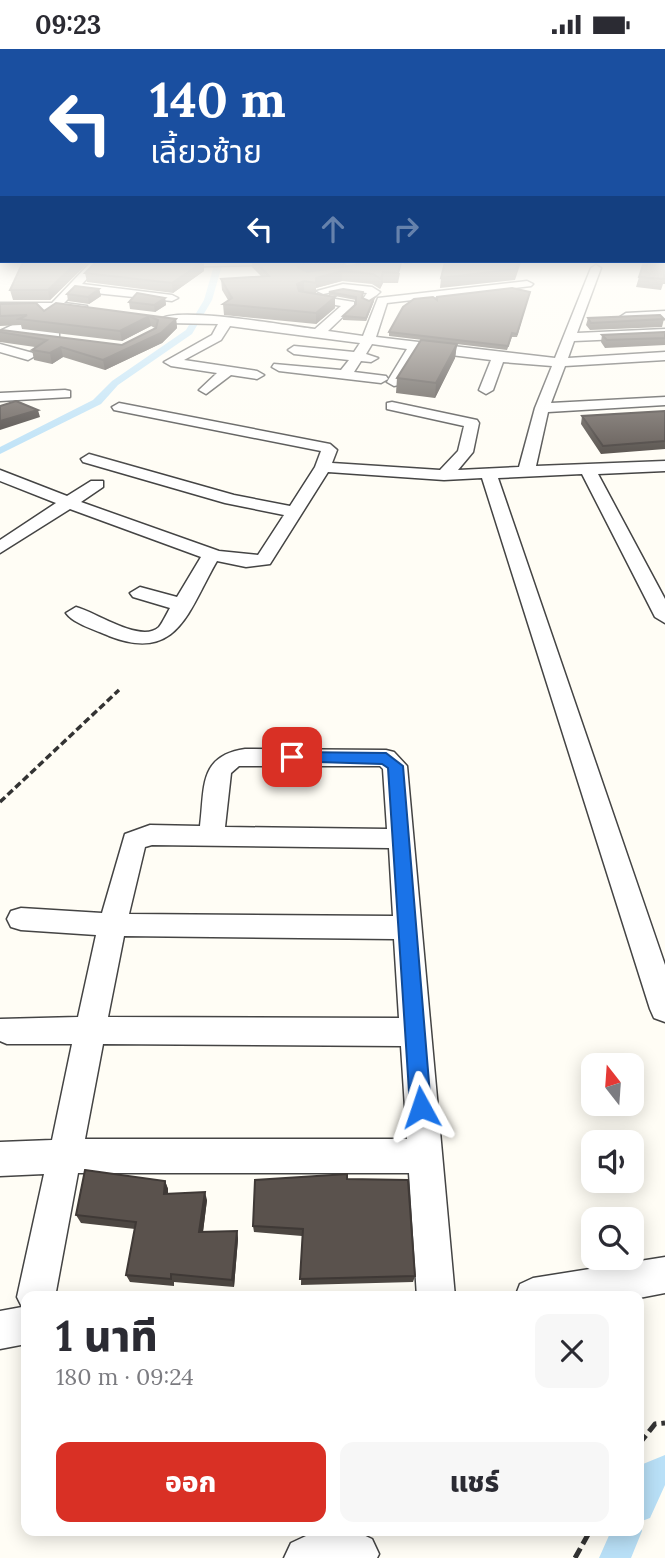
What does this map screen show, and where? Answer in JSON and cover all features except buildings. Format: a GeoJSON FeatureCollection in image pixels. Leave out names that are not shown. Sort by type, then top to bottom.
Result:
{"type":"FeatureCollection","features":[{"type":"Feature","properties":{"kind":"street"},"geometry":{"type":"LineString","coordinates":[[219,332],[216,337],[171,360],[257,375]]}},
{"type":"Feature","properties":{"kind":"street"},"geometry":{"type":"LineString","coordinates":[[294,332],[559,362],[665,356]]}},
{"type":"Feature","properties":{"kind":"street"},"geometry":{"type":"LineString","coordinates":[[316,335],[320,332]]}},
{"type":"Feature","properties":{"kind":"street"},"geometry":{"type":"LineString","coordinates":[[345,375],[368,341],[367,332]]}},
{"type":"Feature","properties":{"kind":"street"},"geometry":{"type":"LineString","coordinates":[[526,473],[542,408],[572,332]]}},
{"type":"Feature","properties":{"kind":"street"},"geometry":{"type":"LineString","coordinates":[[8,333],[60,339]]}},
{"type":"Feature","properties":{"kind":"street"},"geometry":{"type":"LineString","coordinates":[[568,337],[665,333]]}},
{"type":"Feature","properties":{"kind":"street"},"geometry":{"type":"LineString","coordinates":[[279,367],[388,381],[415,346]]}},
{"type":"Feature","properties":{"kind":"street"},"geometry":{"type":"LineString","coordinates":[[0,348],[28,356]]}},
{"type":"Feature","properties":{"kind":"street"},"geometry":{"type":"LineString","coordinates":[[294,350],[381,359]]}},
{"type":"Feature","properties":{"kind":"street"},"geometry":{"type":"LineString","coordinates":[[486,390],[495,356]]}},
{"type":"Feature","properties":{"kind":"street"},"geometry":{"type":"LineString","coordinates":[[170,378],[188,365]]}},
{"type":"Feature","properties":{"kind":"street"},"geometry":{"type":"LineString","coordinates":[[206,390],[229,371]]}},
{"type":"Feature","properties":{"kind":"street"},"geometry":{"type":"LineString","coordinates":[[0,397],[65,394]]}},
{"type":"Feature","properties":{"kind":"street"},"geometry":{"type":"LineString","coordinates":[[542,408],[665,401]]}},
{"type":"Feature","properties":{"kind":"street"},"geometry":{"type":"LineString","coordinates":[[392,406],[472,423],[465,452],[444,475]]}},
{"type":"Feature","properties":{"kind":"street"},"geometry":{"type":"LineString","coordinates":[[0,475],[211,556],[245,563],[264,560],[323,467],[329,450],[325,447],[299,445],[119,407]]}},
{"type":"Feature","properties":{"kind":"street"},"geometry":{"type":"LineString","coordinates":[[89,459],[231,499],[292,512]]}},
{"type":"Feature","properties":{"kind":"street"},"geometry":{"type":"LineString","coordinates":[[323,467],[444,475],[665,465]]}},
{"type":"Feature","properties":{"kind":"street"},"geometry":{"type":"LineString","coordinates":[[587,468],[665,617]]}},
{"type":"Feature","properties":{"kind":"street"},"geometry":{"type":"LineString","coordinates":[[489,474],[665,1009]]}},
{"type":"Feature","properties":{"kind":"street"},"geometry":{"type":"LineString","coordinates":[[0,548],[97,484]]}},
{"type":"Feature","properties":{"kind":"street"},"geometry":{"type":"LineString","coordinates":[[76,613],[143,640],[166,631],[211,556]]}},
{"type":"Feature","properties":{"kind":"street"},"geometry":{"type":"LineString","coordinates":[[140,593],[182,605]]}},
{"type":"Feature","properties":{"kind":"street"},"geometry":{"type":"LineString","coordinates":[[212,835],[219,770],[232,759],[386,758],[395,766],[436,1291]]}},
{"type":"Feature","properties":{"kind":"street"},"geometry":{"type":"LineString","coordinates":[[37,1291],[93,1030],[112,925],[134,841],[150,835],[400,839]]}},
{"type":"Feature","properties":{"kind":"street"},"geometry":{"type":"LineString","coordinates":[[21,919],[112,925],[407,928]]}},
{"type":"Feature","properties":{"kind":"street"},"geometry":{"type":"LineString","coordinates":[[7,1030],[415,1032]]}},
{"type":"Feature","properties":{"kind":"street"},"geometry":{"type":"LineString","coordinates":[[0,1159],[65,1156],[425,1156]]}},
{"type":"Feature","properties":{"kind":"street"},"geometry":{"type":"LineString","coordinates":[[569,1291],[665,1275]]}},
{"type":"Feature","properties":{"kind":"street"},"geometry":{"type":"LineString","coordinates":[[0,1330],[21,1326]]}},
{"type":"Feature","properties":{"kind":"street"},"geometry":{"type":"LineString","coordinates":[[306,1558],[357,1548]]}},
{"type":"Feature","properties":{"kind":"path"},"geometry":{"type":"LineString","coordinates":[[0,802],[118,690]]}},
{"type":"Feature","properties":{"kind":"path"},"geometry":{"type":"LineString","coordinates":[[644,1438],[655,1424],[665,1423]]}},
{"type":"Feature","properties":{"kind":"path"},"geometry":{"type":"LineString","coordinates":[[575,1558],[587,1536]]}},
{"type":"Feature","properties":{"kind":"waterway"},"geometry":{"type":"LineString","coordinates":[[0,451],[97,402],[115,383],[188,332]]}},
{"type":"Feature","properties":{"kind":"waterway"},"geometry":{"type":"LineString","coordinates":[[644,1496],[654,1475],[665,1470]]}},
{"type":"Feature","properties":{"kind":"waterway"},"geometry":{"type":"LineString","coordinates":[[615,1558],[625,1536]]}},
{"type":"Feature","properties":{"kind":"route"},"geometry":{"type":"LineString","coordinates":[[292,757],[386,758],[394,762],[421,1107]]}}]}
